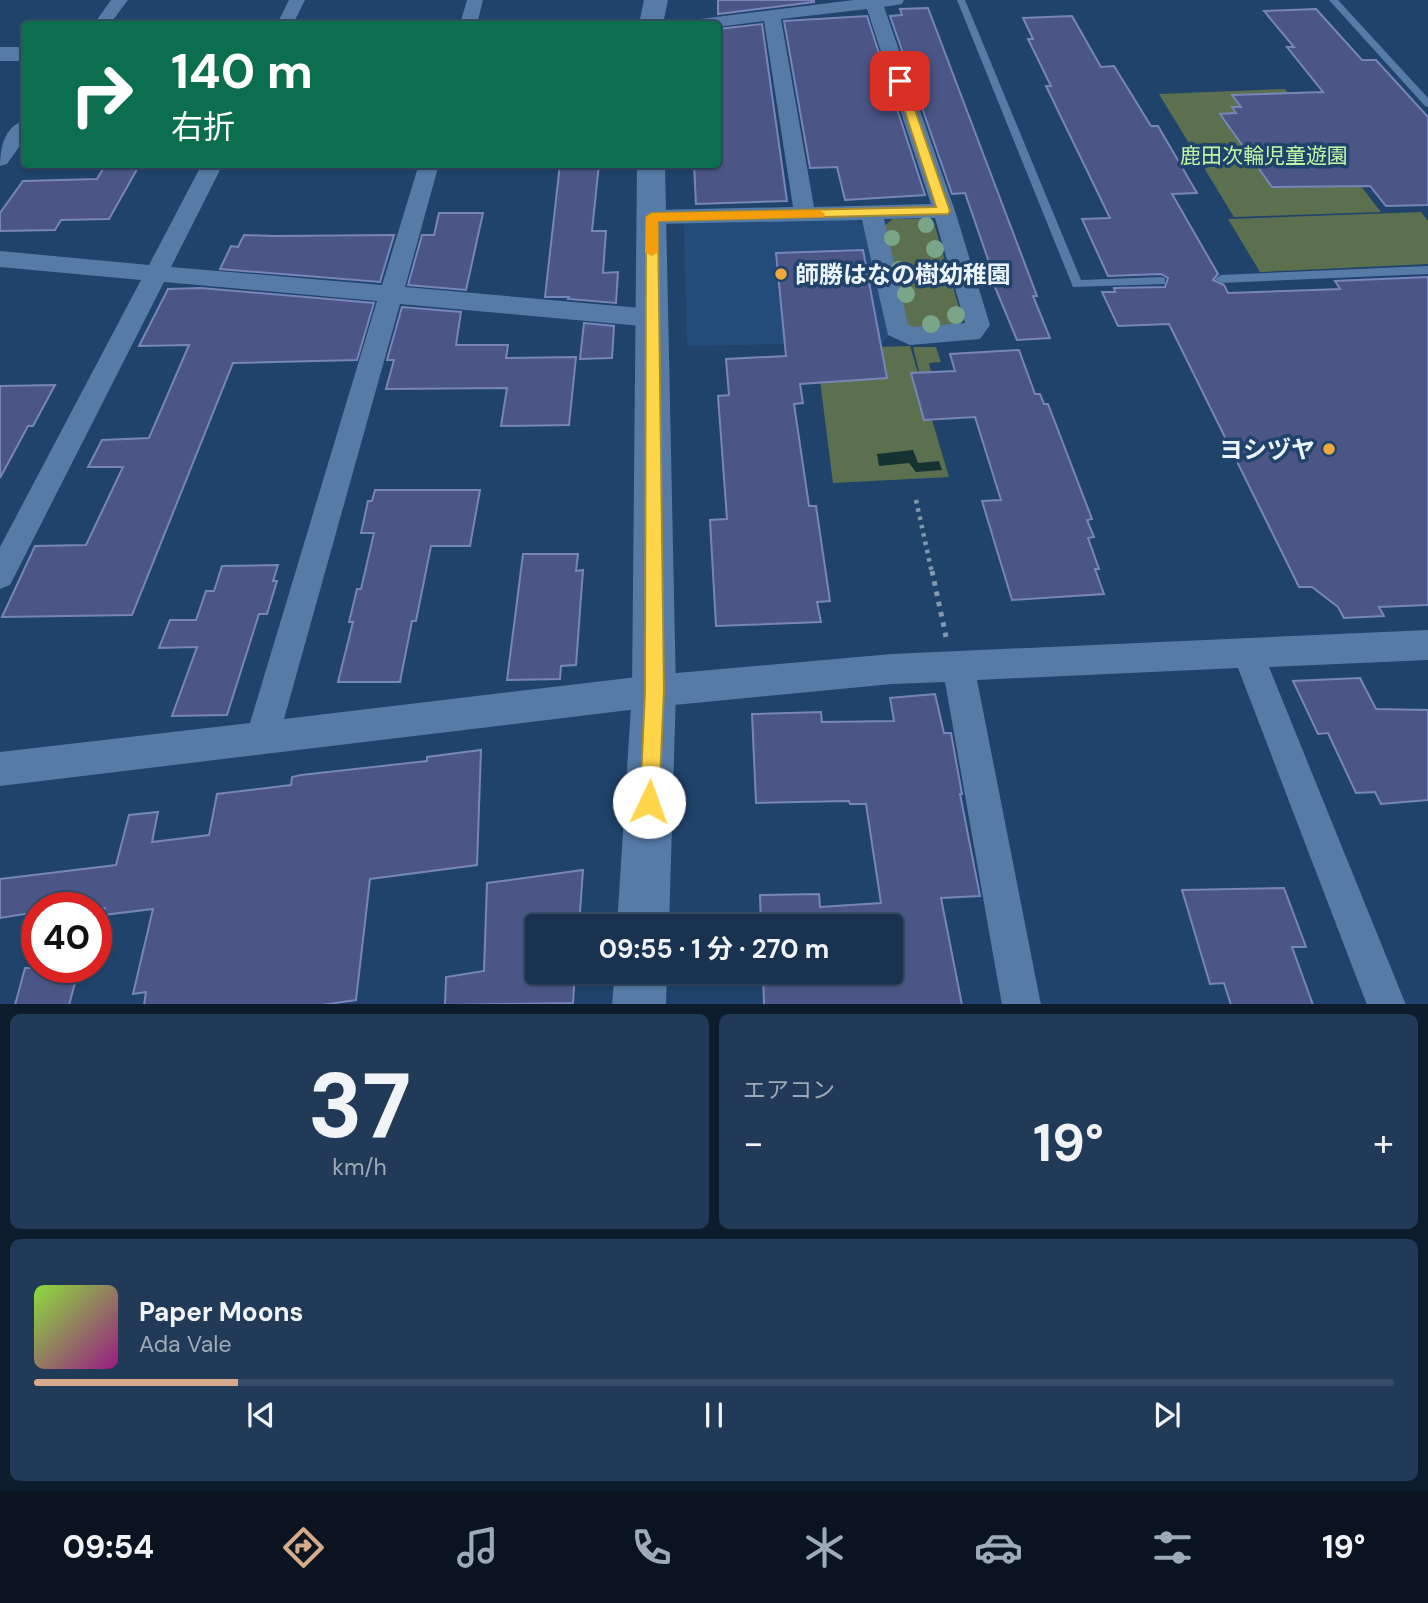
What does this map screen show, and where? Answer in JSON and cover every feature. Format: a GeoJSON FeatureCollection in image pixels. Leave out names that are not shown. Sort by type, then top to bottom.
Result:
{"type":"FeatureCollection","features":[{"type":"Feature","properties":{"kind":"street"},"geometry":{"type":"LineString","coordinates":[[104,21],[120,0]]}},
{"type":"Feature","properties":{"kind":"street"},"geometry":{"type":"LineString","coordinates":[[286,21],[297,0]]}},
{"type":"Feature","properties":{"kind":"street"},"geometry":{"type":"LineString","coordinates":[[469,21],[475,0]]}},
{"type":"Feature","properties":{"kind":"street"},"geometry":{"type":"LineString","coordinates":[[652,21],[656,0]]}},
{"type":"Feature","properties":{"kind":"street"},"geometry":{"type":"LineString","coordinates":[[721,22],[896,0]]}},
{"type":"Feature","properties":{"kind":"street"},"geometry":{"type":"LineString","coordinates":[[869,227],[897,329],[910,336],[971,333],[978,325],[944,211],[874,3]]}},
{"type":"Feature","properties":{"kind":"street"},"geometry":{"type":"LineString","coordinates":[[772,16],[806,219]]}},
{"type":"Feature","properties":{"kind":"street"},"geometry":{"type":"LineString","coordinates":[[0,54],[21,54]]}},
{"type":"Feature","properties":{"kind":"street"},"geometry":{"type":"LineString","coordinates":[[0,160],[21,131]]}},
{"type":"Feature","properties":{"kind":"street"},"geometry":{"type":"LineString","coordinates":[[0,576],[211,168]]}},
{"type":"Feature","properties":{"kind":"street"},"geometry":{"type":"LineString","coordinates":[[262,738],[428,168]]}},
{"type":"Feature","properties":{"kind":"street"},"geometry":{"type":"LineString","coordinates":[[644,914],[654,691],[652,168]]}},
{"type":"Feature","properties":{"kind":"street"},"geometry":{"type":"LineString","coordinates":[[652,217],[806,219],[869,227],[944,211]]}},
{"type":"Feature","properties":{"kind":"street"},"geometry":{"type":"LineString","coordinates":[[0,259],[652,318]]}},
{"type":"Feature","properties":{"kind":"street"},"geometry":{"type":"LineString","coordinates":[[0,769],[654,691],[892,669],[1428,645]]}},
{"type":"Feature","properties":{"kind":"street"},"geometry":{"type":"LineString","coordinates":[[1247,652],[1387,1004]]}},
{"type":"Feature","properties":{"kind":"street"},"geometry":{"type":"LineString","coordinates":[[958,667],[1022,1004]]}},
{"type":"Feature","properties":{"kind":"street"},"geometry":{"type":"LineString","coordinates":[[639,1004],[640,984]]}},
{"type":"Feature","properties":{"kind":"lane"},"geometry":{"type":"LineString","coordinates":[[961,0],[1077,284],[1161,281]]}},
{"type":"Feature","properties":{"kind":"lane"},"geometry":{"type":"LineString","coordinates":[[1333,0],[1428,104]]}},
{"type":"Feature","properties":{"kind":"lane"},"geometry":{"type":"LineString","coordinates":[[1221,279],[1428,270]]}},
{"type":"Feature","properties":{"kind":"path"},"geometry":{"type":"LineString","coordinates":[[916,500],[948,647],[958,667]]}},
{"type":"Feature","properties":{"kind":"shaded area","name":"師勝はなの樹幼稚園"},"geometry":{"type":"Polygon","coordinates":[[[856,220],[867,226],[888,335],[883,342],[687,346],[684,222],[856,220]]]}},
{"type":"Feature","properties":{"kind":"shaded area"},"geometry":{"type":"Polygon","coordinates":[[[913,450],[918,463],[939,461],[942,470],[916,472],[909,463],[879,466],[877,454],[913,450]]]}},
{"type":"Feature","properties":{"kind":"green space","name":"鹿田次輪児童遊園"},"geometry":{"type":"Polygon","coordinates":[[[1285,89],[1381,212],[1234,217],[1159,94],[1285,89]]]}},
{"type":"Feature","properties":{"kind":"green space"},"geometry":{"type":"Polygon","coordinates":[[[1421,212],[1428,221],[1428,264],[1260,272],[1228,219],[1421,212]]]}},
{"type":"Feature","properties":{"kind":"green space"},"geometry":{"type":"Polygon","coordinates":[[[893,219],[924,219],[934,223],[963,321],[957,327],[915,329],[905,323],[884,226],[893,219]]]}},
{"type":"Feature","properties":{"kind":"green space"},"geometry":{"type":"Polygon","coordinates":[[[910,346],[927,403],[913,347],[936,347],[941,362],[929,363],[940,412],[930,413],[949,477],[833,483],[816,349],[910,346]]]}},
{"type":"Feature","properties":{"kind":"building"},"geometry":{"type":"Polygon","coordinates":[[[718,0],[814,0],[814,2],[718,14],[718,0]]]}},
{"type":"Feature","properties":{"kind":"building"},"geometry":{"type":"Polygon","coordinates":[[[928,8],[1037,296],[1033,296],[1050,338],[1017,340],[987,268],[991,268],[965,193],[952,194],[890,16],[902,15],[900,9],[928,8]]]}},
{"type":"Feature","properties":{"kind":"building"},"geometry":{"type":"Polygon","coordinates":[[[1316,9],[1362,60],[1376,60],[1428,117],[1428,205],[1386,206],[1370,186],[1272,187],[1220,114],[1236,113],[1232,107],[1241,107],[1232,95],[1323,92],[1287,47],[1294,47],[1264,11],[1316,9]]]}},
{"type":"Feature","properties":{"kind":"building"},"geometry":{"type":"Polygon","coordinates":[[[867,16],[925,195],[845,200],[837,167],[810,168],[784,21],[867,16]]]}},
{"type":"Feature","properties":{"kind":"building","name":"ヨシヅヤ"},"geometry":{"type":"Polygon","coordinates":[[[1072,16],[1101,67],[1114,66],[1151,126],[1158,126],[1197,193],[1172,194],[1218,274],[1213,280],[1224,285],[1228,293],[1340,289],[1335,281],[1428,277],[1428,605],[1379,607],[1384,616],[1344,618],[1338,607],[1312,587],[1299,587],[1169,324],[1118,326],[1102,292],[1115,292],[1114,288],[1165,287],[1168,278],[1161,274],[1108,276],[1082,219],[1110,218],[1046,86],[1051,86],[1028,39],[1033,39],[1023,18],[1072,16]]]}},
{"type":"Feature","properties":{"kind":"building"},"geometry":{"type":"Polygon","coordinates":[[[762,24],[787,201],[696,204],[694,168],[721,168],[721,29],[762,24]]]}},
{"type":"Feature","properties":{"kind":"building"},"geometry":{"type":"Polygon","coordinates":[[[104,168],[138,168],[109,219],[61,220],[55,230],[0,231],[0,213],[23,181],[97,179],[104,168]]]}},
{"type":"Feature","properties":{"kind":"building"},"geometry":{"type":"Polygon","coordinates":[[[560,168],[599,168],[592,231],[606,231],[603,273],[618,272],[616,303],[545,297],[560,168]]]}},
{"type":"Feature","properties":{"kind":"building"},"geometry":{"type":"Polygon","coordinates":[[[439,213],[483,213],[466,290],[408,285],[422,235],[434,235],[439,213]]]}},
{"type":"Feature","properties":{"kind":"building"},"geometry":{"type":"Polygon","coordinates":[[[244,235],[394,235],[380,282],[220,269],[231,246],[238,247],[244,235]]]}},
{"type":"Feature","properties":{"kind":"building"},"geometry":{"type":"Polygon","coordinates":[[[863,250],[887,378],[800,384],[803,403],[794,404],[809,506],[816,506],[830,601],[817,602],[821,622],[716,626],[710,520],[727,519],[718,396],[729,395],[726,359],[786,356],[776,253],[863,250]]]}},
{"type":"Feature","properties":{"kind":"building"},"geometry":{"type":"Polygon","coordinates":[[[201,288],[374,303],[357,360],[233,363],[132,615],[2,617],[35,546],[86,545],[123,467],[88,467],[102,440],[149,438],[189,345],[139,346],[168,289],[201,288]]]}},
{"type":"Feature","properties":{"kind":"building"},"geometry":{"type":"Polygon","coordinates":[[[402,307],[461,312],[456,345],[508,345],[506,358],[576,357],[569,425],[501,426],[507,388],[386,389],[394,360],[387,360],[402,307]]]}},
{"type":"Feature","properties":{"kind":"building"},"geometry":{"type":"Polygon","coordinates":[[[584,323],[614,326],[612,358],[580,359],[584,323]]]}},
{"type":"Feature","properties":{"kind":"building"},"geometry":{"type":"Polygon","coordinates":[[[1019,350],[1035,394],[1040,394],[1044,404],[1048,404],[1092,519],[1087,520],[1094,537],[1088,538],[1104,594],[1012,600],[982,501],[1001,500],[975,417],[924,420],[911,373],[955,371],[950,354],[1019,350]]]}},
{"type":"Feature","properties":{"kind":"building"},"geometry":{"type":"Polygon","coordinates":[[[55,385],[33,426],[28,426],[0,478],[0,386],[55,385]]]}},
{"type":"Feature","properties":{"kind":"building"},"geometry":{"type":"Polygon","coordinates":[[[375,490],[480,490],[470,546],[431,546],[400,682],[338,682],[353,622],[349,622],[357,589],[361,589],[374,533],[361,533],[368,501],[372,501],[375,490]]]}},
{"type":"Feature","properties":{"kind":"building"},"geometry":{"type":"Polygon","coordinates":[[[523,554],[578,554],[576,571],[583,570],[576,665],[561,666],[560,679],[507,680],[523,554]]]}},
{"type":"Feature","properties":{"kind":"building"},"geometry":{"type":"Polygon","coordinates":[[[278,565],[273,581],[277,581],[267,614],[259,614],[227,715],[172,716],[197,647],[159,648],[170,620],[196,620],[206,591],[214,591],[222,566],[278,565]]]}},
{"type":"Feature","properties":{"kind":"building"},"geometry":{"type":"Polygon","coordinates":[[[1360,678],[1376,709],[1428,710],[1428,800],[1381,804],[1375,792],[1356,793],[1328,733],[1318,734],[1293,681],[1360,678]]]}},
{"type":"Feature","properties":{"kind":"building"},"geometry":{"type":"Polygon","coordinates":[[[935,694],[944,733],[951,733],[980,896],[941,898],[962,1004],[764,1004],[763,984],[903,984],[903,914],[761,914],[760,895],[819,894],[820,907],[881,903],[866,804],[850,804],[849,801],[756,803],[752,714],[821,712],[822,722],[894,721],[890,698],[935,694]]]}},
{"type":"Feature","properties":{"kind":"building"},"geometry":{"type":"Polygon","coordinates":[[[481,750],[477,865],[370,879],[356,1000],[329,1004],[144,1004],[146,992],[133,994],[153,909],[112,914],[112,892],[21,892],[21,915],[0,918],[0,879],[116,865],[129,815],[158,812],[152,842],[209,835],[217,794],[291,785],[292,777],[301,775],[427,761],[427,757],[481,750]]]}},
{"type":"Feature","properties":{"kind":"building"},"geometry":{"type":"Polygon","coordinates":[[[583,870],[580,914],[525,914],[525,984],[574,984],[573,1003],[445,1004],[446,977],[484,971],[487,883],[583,870]]]}},
{"type":"Feature","properties":{"kind":"building"},"geometry":{"type":"Polygon","coordinates":[[[1284,888],[1306,947],[1292,947],[1313,1004],[1231,1004],[1224,983],[1210,984],[1182,890],[1284,888]]]}},
{"type":"Feature","properties":{"kind":"building"},"geometry":{"type":"Polygon","coordinates":[[[21,983],[75,983],[69,1004],[15,1004],[21,983]]]}},
{"type":"Feature","properties":{"kind":"slow traffic"},"geometry":{"type":"LineString","coordinates":[[652,252],[652,217],[819,214]]}},
{"type":"Feature","properties":{"kind":"place","name":"師勝はなの樹幼稚園"},"geometry":{"type":"Point","coordinates":[781,274]}},
{"type":"Feature","properties":{"kind":"place","name":"ヨシヅヤ"},"geometry":{"type":"Point","coordinates":[1329,449]}},
{"type":"Feature","properties":{"kind":"route"},"geometry":{"type":"LineString","coordinates":[[649,802],[654,691],[652,217],[944,211],[900,81]]}}]}
